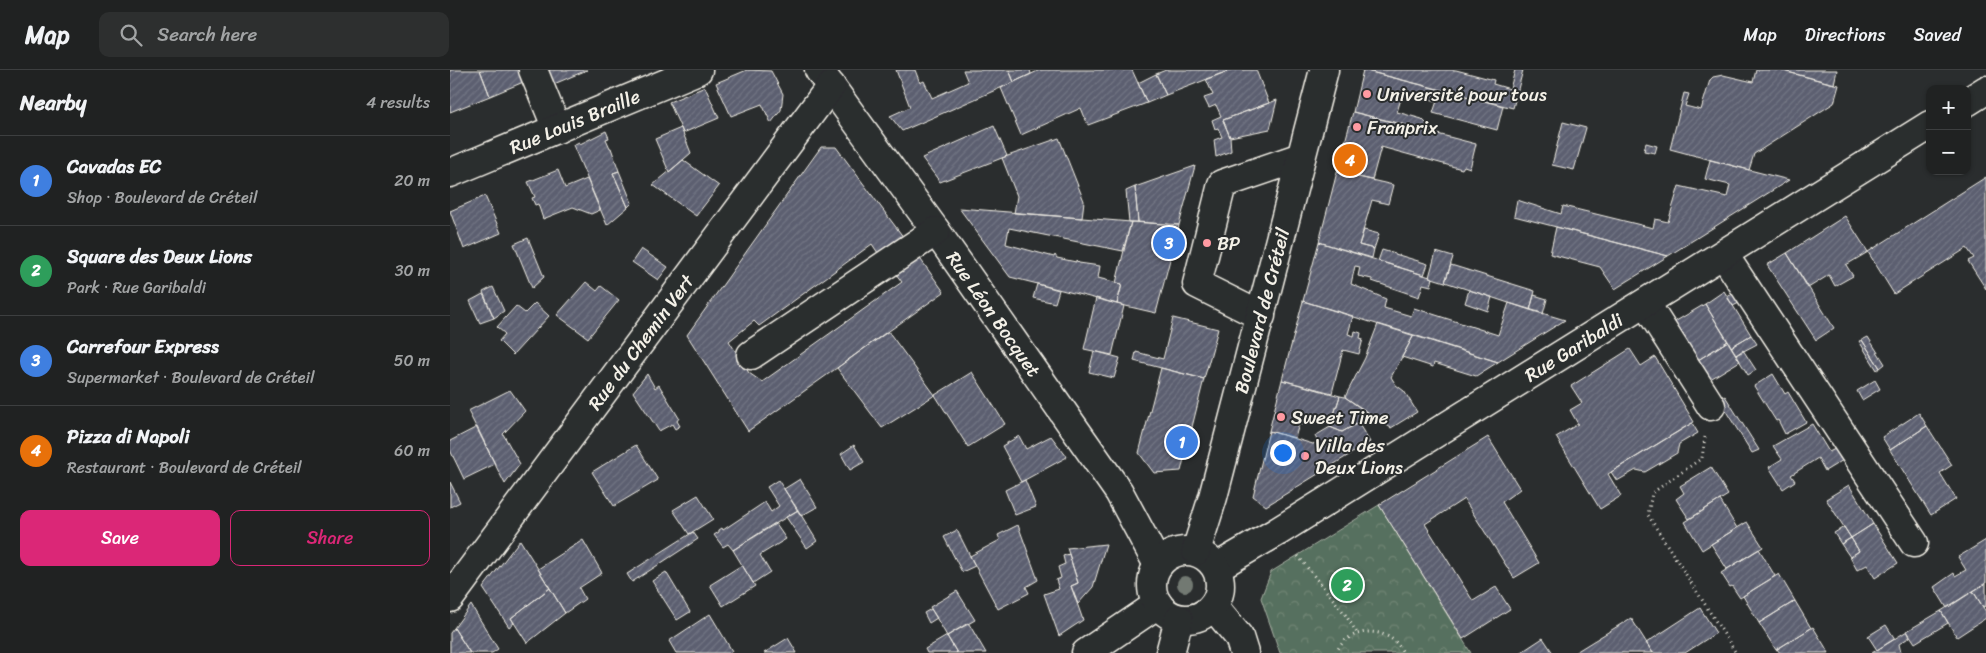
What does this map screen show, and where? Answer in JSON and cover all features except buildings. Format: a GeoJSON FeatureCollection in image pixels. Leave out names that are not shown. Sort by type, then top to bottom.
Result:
{"type":"FeatureCollection","features":[{"type":"Feature","properties":{"kind":"street"},"geometry":{"type":"LineString","coordinates":[[533,70],[557,128]]}},
{"type":"Feature","properties":{"kind":"street","name":"Rue Louis Braille"},"geometry":{"type":"LineString","coordinates":[[450,173],[698,70]]}},
{"type":"Feature","properties":{"kind":"street","name":"Boulevard de Créteil"},"geometry":{"type":"LineString","coordinates":[[1206,559],[1213,497],[1324,70]]}},
{"type":"Feature","properties":{"kind":"street","name":"Rue Léon Bocquet"},"geometry":{"type":"LineString","coordinates":[[825,78],[936,231],[1119,492],[1158,565]]}},
{"type":"Feature","properties":{"kind":"street","name":"Rue du Chemin Vert"},"geometry":{"type":"LineString","coordinates":[[450,598],[825,78]]}},
{"type":"Feature","properties":{"kind":"street"},"geometry":{"type":"LineString","coordinates":[[1971,99],[1986,90]]}},
{"type":"Feature","properties":{"kind":"street","name":"Rue Garibaldi"},"geometry":{"type":"LineString","coordinates":[[1206,559],[1285,527],[1646,304],[1926,128]]}},
{"type":"Feature","properties":{"kind":"street"},"geometry":{"type":"LineString","coordinates":[[1261,316],[1197,284],[1203,259],[1222,184],[1301,158]]}},
{"type":"Feature","properties":{"kind":"street"},"geometry":{"type":"LineString","coordinates":[[751,355],[936,231]]}},
{"type":"Feature","properties":{"kind":"street"},"geometry":{"type":"LineString","coordinates":[[1724,255],[1914,543]]}},
{"type":"Feature","properties":{"kind":"street"},"geometry":{"type":"LineString","coordinates":[[1646,304],[1711,406]]}},
{"type":"Feature","properties":{"kind":"street"},"geometry":{"type":"LineString","coordinates":[[1086,653],[1168,612],[1198,618],[1214,607],[1222,587],[1206,559],[1185,550],[1173,553],[1158,565],[1154,572],[1152,589],[1168,612],[1170,653]]}},
{"type":"Feature","properties":{"kind":"street"},"geometry":{"type":"LineString","coordinates":[[1214,607],[1239,637],[1244,653]]}},
{"type":"Feature","properties":{"kind":"path"},"geometry":{"type":"LineString","coordinates":[[1704,433],[1705,442],[1702,458],[1652,493],[1648,515],[1736,653]]}},
{"type":"Feature","properties":{"kind":"path"},"geometry":{"type":"LineString","coordinates":[[1297,555],[1345,614],[1357,633]]}},
{"type":"Feature","properties":{"kind":"path"},"geometry":{"type":"LineString","coordinates":[[1336,653],[1346,640],[1357,633],[1369,631],[1381,633],[1392,639],[1401,648],[1403,653]]}},
{"type":"Feature","properties":{"kind":"green space"},"geometry":{"type":"Polygon","coordinates":[[[1379,505],[1471,653],[1280,653],[1261,598],[1271,572],[1379,505]]]}},
{"type":"Feature","properties":{"kind":"place","name":"Université pour tous"},"geometry":{"type":"Point","coordinates":[1367,94]}},
{"type":"Feature","properties":{"kind":"place","name":"Franprix"},"geometry":{"type":"Point","coordinates":[1357,127]}},
{"type":"Feature","properties":{"kind":"place","name":"Pizza di Napoli"},"geometry":{"type":"Point","coordinates":[1350,160]}},
{"type":"Feature","properties":{"kind":"place","name":"Carrefour Express"},"geometry":{"type":"Point","coordinates":[1169,243]}},
{"type":"Feature","properties":{"kind":"place","name":"BP"},"geometry":{"type":"Point","coordinates":[1207,243]}},
{"type":"Feature","properties":{"kind":"place","name":"Sweet Time"},"geometry":{"type":"Point","coordinates":[1281,417]}},
{"type":"Feature","properties":{"kind":"place","name":"Cavadas EC"},"geometry":{"type":"Point","coordinates":[1182,442]}},
{"type":"Feature","properties":{"kind":"place","name":"Villa des Deux Lions"},"geometry":{"type":"Point","coordinates":[1305,456]}},
{"type":"Feature","properties":{"kind":"place","name":"Square des Deux Lions"},"geometry":{"type":"Point","coordinates":[1347,585]}}]}
